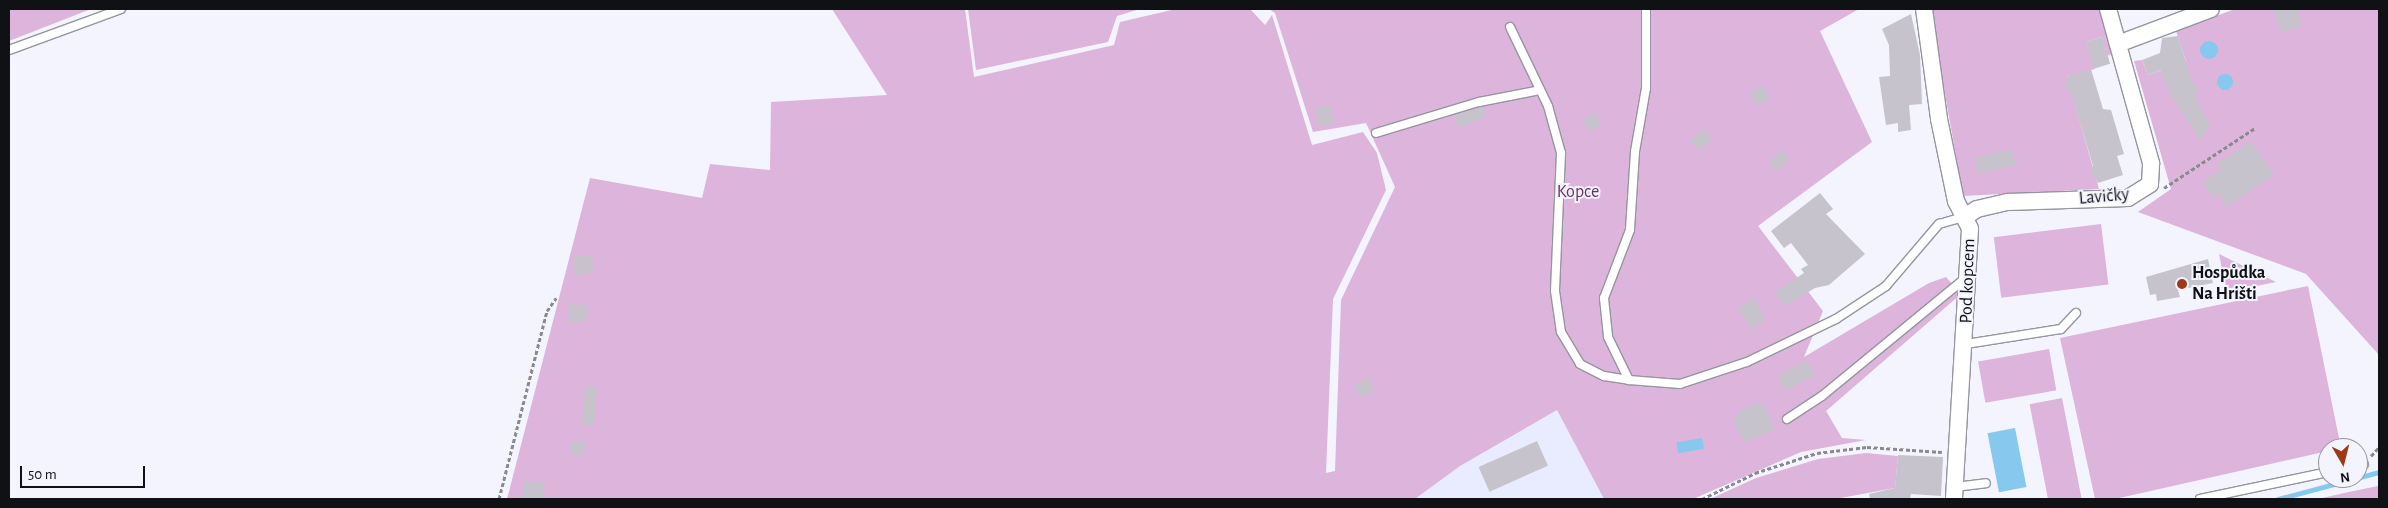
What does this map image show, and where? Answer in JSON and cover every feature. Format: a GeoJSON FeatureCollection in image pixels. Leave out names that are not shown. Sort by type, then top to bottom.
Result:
{"type":"FeatureCollection","features":[{"type":"Feature","properties":{"kind":"street","name":"Pod kopcem"},"geometry":{"type":"LineString","coordinates":[[1924,9],[1939,119],[1956,201],[1970,229],[1966,344],[1954,493]]}},
{"type":"Feature","properties":{"kind":"street","name":"Lavičky"},"geometry":{"type":"LineString","coordinates":[[1965,217],[1977,209],[2008,202],[2128,198],[2150,184],[2151,163],[2108,9]]}},
{"type":"Feature","properties":{"kind":"street"},"geometry":{"type":"LineString","coordinates":[[2118,44],[2212,9]]}},
{"type":"Feature","properties":{"kind":"lane"},"geometry":{"type":"LineString","coordinates":[[9,50],[121,9]]}},
{"type":"Feature","properties":{"kind":"lane"},"geometry":{"type":"LineString","coordinates":[[1629,380],[1608,337],[1604,298],[1630,230],[1635,152],[1646,88],[1646,9]]}},
{"type":"Feature","properties":{"kind":"lane"},"geometry":{"type":"LineString","coordinates":[[1510,28],[1540,90],[1561,153],[1555,291],[1561,332],[1580,364],[1604,376],[1680,384],[1747,362],[1836,319],[1886,286],[1939,224],[1950,217],[1965,217]]}},
{"type":"Feature","properties":{"kind":"lane"},"geometry":{"type":"LineString","coordinates":[[1376,133],[1479,102],[1540,90]]}},
{"type":"Feature","properties":{"kind":"lane"},"geometry":{"type":"LineString","coordinates":[[1787,419],[1822,396],[1968,275]]}},
{"type":"Feature","properties":{"kind":"lane"},"geometry":{"type":"LineString","coordinates":[[1966,344],[2061,329],[2076,313]]}},
{"type":"Feature","properties":{"kind":"lane"},"geometry":{"type":"LineString","coordinates":[[2200,499],[2318,474]]}},
{"type":"Feature","properties":{"kind":"lane"},"geometry":{"type":"LineString","coordinates":[[1954,493],[1986,483]]}},
{"type":"Feature","properties":{"kind":"path"},"geometry":{"type":"LineString","coordinates":[[2150,184],[2171,187],[2255,128]]}},
{"type":"Feature","properties":{"kind":"path"},"geometry":{"type":"LineString","coordinates":[[500,499],[547,311],[556,298]]}},
{"type":"Feature","properties":{"kind":"path"},"geometry":{"type":"LineString","coordinates":[[1702,499],[1755,473],[1817,453],[1867,447],[1958,454]]}},
{"type":"Feature","properties":{"kind":"shaded area"},"geometry":{"type":"Polygon","coordinates":[[[1557,410],[1604,499],[1415,499],[1460,466],[1557,410]]]}},
{"type":"Feature","properties":{"kind":"green space"},"geometry":{"type":"Polygon","coordinates":[[[9,9],[91,9],[9,41],[9,9]]]}},
{"type":"Feature","properties":{"kind":"green space","name":"Kopce"},"geometry":{"type":"Polygon","coordinates":[[[832,9],[965,9],[974,77],[1114,45],[1120,22],[1176,9],[1250,9],[1265,25],[1272,15],[1312,145],[1363,132],[1377,153],[1386,190],[1333,299],[1326,473],[1335,471],[1341,300],[1395,187],[1366,123],[1313,132],[1275,13],[1269,9],[1859,9],[1820,31],[1872,142],[1758,226],[1823,311],[1804,357],[1929,283],[1946,277],[1961,294],[1826,411],[1842,438],[1866,440],[1801,452],[1693,499],[1604,499],[1557,410],[1460,466],[1415,499],[507,499],[590,178],[702,198],[710,164],[770,170],[771,102],[887,95],[832,9]]]}},
{"type":"Feature","properties":{"kind":"green space"},"geometry":{"type":"Polygon","coordinates":[[[968,9],[1140,9],[1117,16],[1108,42],[976,70],[968,9]]]}},
{"type":"Feature","properties":{"kind":"green space"},"geometry":{"type":"Polygon","coordinates":[[[1930,9],[2099,9],[2112,54],[2107,56],[2102,37],[2086,42],[2095,69],[2067,76],[2099,189],[1963,196],[1930,9]]]}},
{"type":"Feature","properties":{"kind":"green space"},"geometry":{"type":"Polygon","coordinates":[[[2235,9],[2379,9],[2379,355],[2306,274],[2138,212],[2171,189],[2134,61],[2142,60],[2148,75],[2186,61],[2176,31],[2235,9]]]}},
{"type":"Feature","properties":{"kind":"green space"},"geometry":{"type":"Polygon","coordinates":[[[2101,224],[2108,285],[2001,298],[1994,237],[2101,224]]]}},
{"type":"Feature","properties":{"kind":"green space"},"geometry":{"type":"Polygon","coordinates":[[[2219,254],[2276,282],[2227,292],[2219,254]]]}},
{"type":"Feature","properties":{"kind":"green space"},"geometry":{"type":"Polygon","coordinates":[[[2308,286],[2339,438],[2318,438],[2318,453],[2115,499],[2095,499],[2060,338],[2308,286]]]}},
{"type":"Feature","properties":{"kind":"green space"},"geometry":{"type":"Polygon","coordinates":[[[2049,349],[2056,390],[1985,403],[1978,362],[2049,349]]]}},
{"type":"Feature","properties":{"kind":"green space"},"geometry":{"type":"Polygon","coordinates":[[[2062,398],[2082,499],[2048,499],[2030,404],[2062,398]]]}},
{"type":"Feature","properties":{"kind":"green space"},"geometry":{"type":"Polygon","coordinates":[[[1866,453],[1898,456],[1895,488],[1835,499],[1710,499],[1756,478],[1818,459],[1866,453]]]}},
{"type":"Feature","properties":{"kind":"green space"},"geometry":{"type":"Polygon","coordinates":[[[2378,486],[2379,499],[2318,499],[2344,493],[2378,486]]]}},
{"type":"Feature","properties":{"kind":"water"},"geometry":{"type":"Polygon","coordinates":[[[2209,41],[2215,44],[2218,50],[2215,56],[2209,59],[2203,56],[2200,50],[2203,44],[2209,41]]]}},
{"type":"Feature","properties":{"kind":"water"},"geometry":{"type":"Polygon","coordinates":[[[2222,74],[2228,74],[2233,79],[2231,88],[2222,90],[2217,85],[2217,79],[2222,74]]]}},
{"type":"Feature","properties":{"kind":"water"},"geometry":{"type":"Polygon","coordinates":[[[2015,428],[2026,487],[1999,492],[1988,433],[2015,428]]]}},
{"type":"Feature","properties":{"kind":"water"},"geometry":{"type":"Polygon","coordinates":[[[1702,438],[1704,449],[1678,453],[1676,443],[1702,438]]]}},
{"type":"Feature","properties":{"kind":"building"},"geometry":{"type":"Polygon","coordinates":[[[2273,9],[2299,9],[2301,26],[2282,33],[2273,9]]]}},
{"type":"Feature","properties":{"kind":"building"},"geometry":{"type":"Polygon","coordinates":[[[1911,14],[1920,55],[1922,104],[1909,105],[1911,130],[1898,132],[1898,123],[1886,125],[1879,77],[1890,76],[1889,45],[1882,29],[1911,14]]]}},
{"type":"Feature","properties":{"kind":"building"},"geometry":{"type":"Polygon","coordinates":[[[2178,36],[2193,84],[2198,86],[2196,100],[2210,125],[2201,141],[2168,90],[2161,70],[2148,75],[2142,60],[2160,53],[2162,38],[2178,36]]]}},
{"type":"Feature","properties":{"kind":"building"},"geometry":{"type":"Polygon","coordinates":[[[2102,37],[2110,64],[2094,69],[2086,42],[2102,37]]]}},
{"type":"Feature","properties":{"kind":"building"},"geometry":{"type":"Polygon","coordinates":[[[2091,69],[2103,109],[2111,110],[2124,154],[2117,156],[2123,175],[2098,183],[2090,172],[2093,166],[2071,92],[2066,89],[2067,76],[2091,69]]]}},
{"type":"Feature","properties":{"kind":"building"},"geometry":{"type":"Polygon","coordinates":[[[1761,85],[1770,97],[1758,106],[1749,94],[1761,85]]]}},
{"type":"Feature","properties":{"kind":"building"},"geometry":{"type":"Polygon","coordinates":[[[1330,105],[1334,124],[1319,127],[1315,108],[1330,105]]]}},
{"type":"Feature","properties":{"kind":"building"},"geometry":{"type":"Polygon","coordinates":[[[1484,107],[1486,117],[1458,128],[1454,115],[1484,107]]]}},
{"type":"Feature","properties":{"kind":"building"},"geometry":{"type":"Polygon","coordinates":[[[1596,113],[1601,126],[1588,131],[1583,118],[1596,113]]]}},
{"type":"Feature","properties":{"kind":"building"},"geometry":{"type":"Polygon","coordinates":[[[1704,129],[1712,139],[1698,150],[1690,140],[1704,129]]]}},
{"type":"Feature","properties":{"kind":"building"},"geometry":{"type":"Polygon","coordinates":[[[2251,141],[2274,175],[2227,207],[2219,194],[2213,198],[2202,182],[2221,170],[2216,164],[2251,141]]]}},
{"type":"Feature","properties":{"kind":"building"},"geometry":{"type":"Polygon","coordinates":[[[2012,149],[2016,165],[1978,174],[1974,158],[2012,149]]]}},
{"type":"Feature","properties":{"kind":"building"},"geometry":{"type":"Polygon","coordinates":[[[1782,150],[1790,159],[1777,171],[1769,162],[1782,150]]]}},
{"type":"Feature","properties":{"kind":"building"},"geometry":{"type":"Polygon","coordinates":[[[1820,193],[1833,209],[1826,214],[1865,254],[1829,285],[1815,288],[1785,306],[1775,292],[1804,273],[1801,269],[1808,265],[1791,243],[1784,248],[1771,231],[1820,193]]]}},
{"type":"Feature","properties":{"kind":"building"},"geometry":{"type":"Polygon","coordinates":[[[592,255],[594,273],[575,275],[573,257],[592,255]]]}},
{"type":"Feature","properties":{"kind":"building"},"geometry":{"type":"Polygon","coordinates":[[[2208,259],[2213,283],[2178,290],[2180,297],[2157,301],[2156,294],[2150,295],[2146,277],[2208,259]]]}},
{"type":"Feature","properties":{"kind":"building"},"geometry":{"type":"Polygon","coordinates":[[[1755,298],[1764,321],[1751,329],[1738,308],[1755,298]]]}},
{"type":"Feature","properties":{"kind":"building"},"geometry":{"type":"Polygon","coordinates":[[[569,304],[587,305],[586,322],[568,321],[569,304]]]}},
{"type":"Feature","properties":{"kind":"building"},"geometry":{"type":"Polygon","coordinates":[[[1807,360],[1815,375],[1786,391],[1778,375],[1807,360]]]}},
{"type":"Feature","properties":{"kind":"building"},"geometry":{"type":"Polygon","coordinates":[[[1368,378],[1374,391],[1360,397],[1354,384],[1368,378]]]}},
{"type":"Feature","properties":{"kind":"building"},"geometry":{"type":"Polygon","coordinates":[[[586,386],[597,387],[594,426],[581,424],[586,386]]]}},
{"type":"Feature","properties":{"kind":"building"},"geometry":{"type":"Polygon","coordinates":[[[1762,402],[1775,429],[1745,442],[1733,421],[1740,410],[1762,402]]]}},
{"type":"Feature","properties":{"kind":"building"},"geometry":{"type":"Polygon","coordinates":[[[571,441],[585,442],[584,455],[570,454],[571,441]]]}},
{"type":"Feature","properties":{"kind":"building"},"geometry":{"type":"Polygon","coordinates":[[[1537,441],[1548,466],[1490,492],[1479,467],[1537,441]]]}},
{"type":"Feature","properties":{"kind":"building"},"geometry":{"type":"Polygon","coordinates":[[[1898,455],[1943,457],[1941,496],[1911,494],[1910,499],[1870,499],[1869,494],[1895,488],[1898,455]]]}},
{"type":"Feature","properties":{"kind":"building"},"geometry":{"type":"Polygon","coordinates":[[[524,481],[545,483],[544,499],[523,498],[524,481]]]}},
{"type":"Feature","properties":{"kind":"waterway"},"geometry":{"type":"LineString","coordinates":[[2278,499],[2379,472]]}},
{"type":"Feature","properties":{"kind":"place","name":"Hospůdka Na Hrišti"},"geometry":{"type":"Point","coordinates":[2182,284]}}]}
